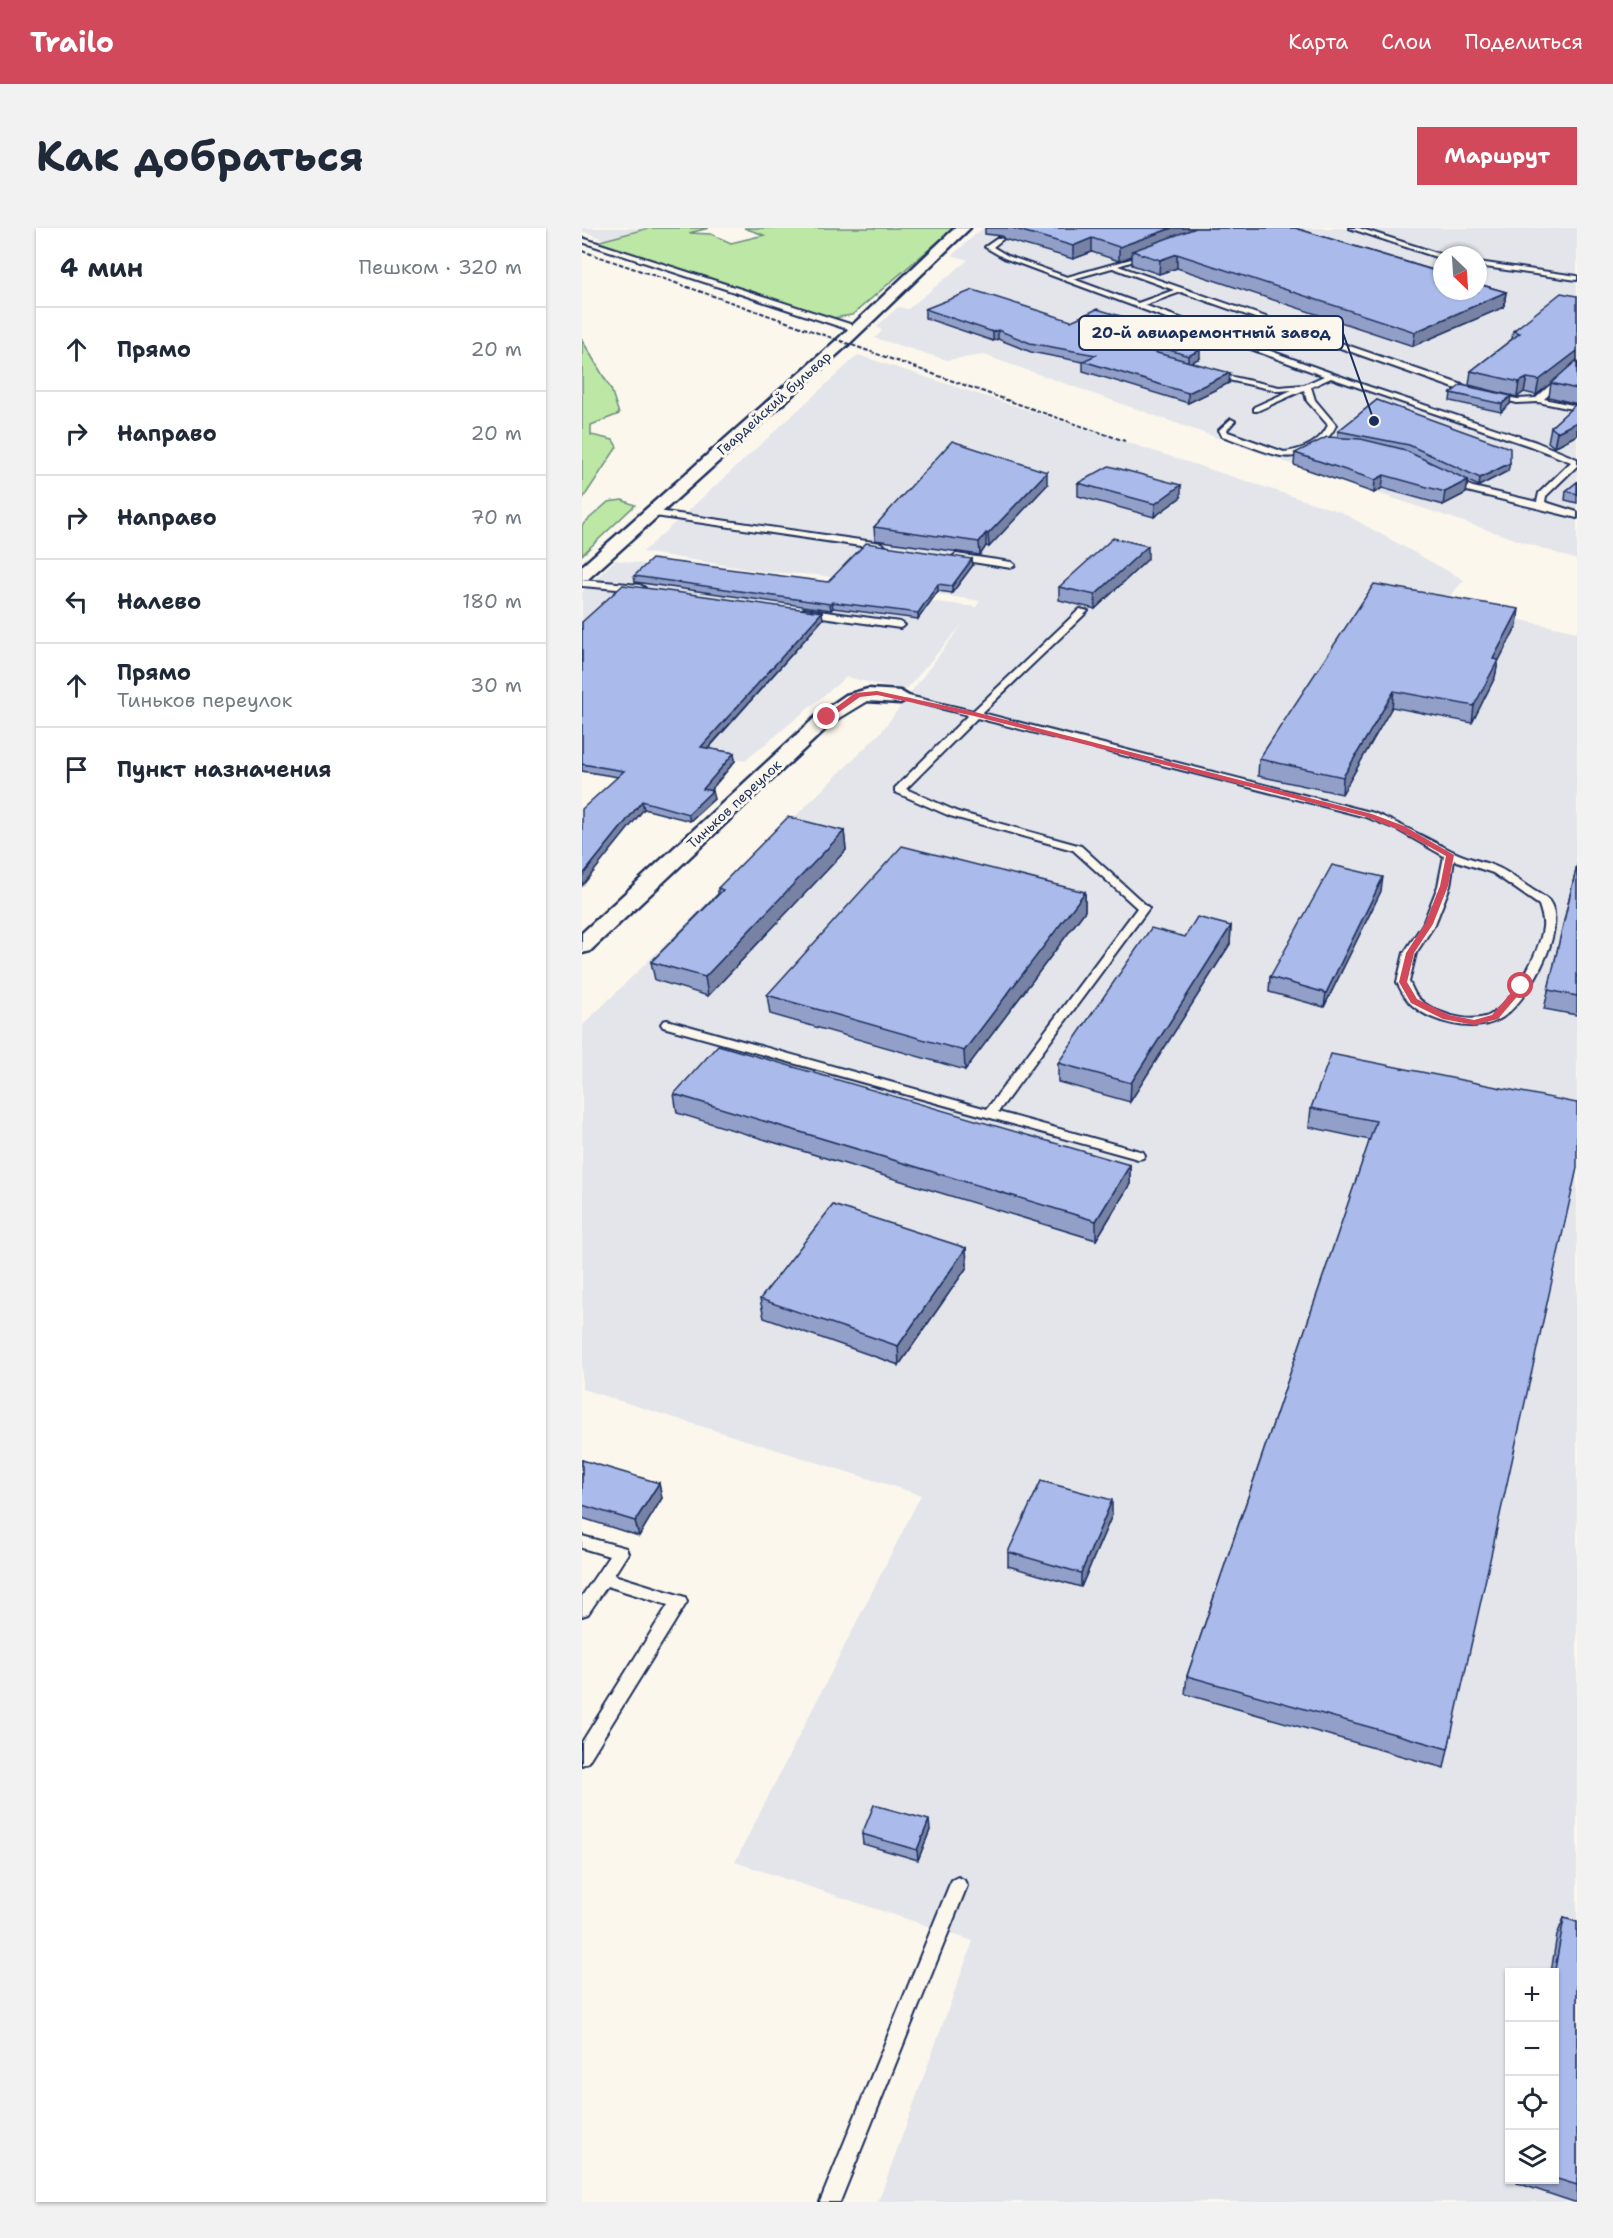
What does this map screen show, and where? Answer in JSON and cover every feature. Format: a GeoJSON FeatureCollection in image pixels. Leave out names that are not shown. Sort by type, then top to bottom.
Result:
{"type":"FeatureCollection","features":[{"type":"Feature","properties":{"kind":"street","name":"Гвардейский бульвар"},"geometry":{"type":"LineString","coordinates":[[582,575],[856,329],[963,228]]}},
{"type":"Feature","properties":{"kind":"street","name":"Тиньков переулок"},"geometry":{"type":"LineString","coordinates":[[582,946],[827,717],[858,695],[877,693],[900,697]]}},
{"type":"Feature","properties":{"kind":"lane"},"geometry":{"type":"LineString","coordinates":[[1352,228],[1433,254]]}},
{"type":"Feature","properties":{"kind":"lane"},"geometry":{"type":"LineString","coordinates":[[1000,239],[988,247],[1006,257],[1332,375],[1533,444],[1577,462],[1542,495],[1541,502],[1548,507]]}},
{"type":"Feature","properties":{"kind":"lane"},"geometry":{"type":"LineString","coordinates":[[582,240],[856,329]]}},
{"type":"Feature","properties":{"kind":"lane"},"geometry":{"type":"LineString","coordinates":[[1115,267],[1158,251]]}},
{"type":"Feature","properties":{"kind":"lane"},"geometry":{"type":"LineString","coordinates":[[1487,265],[1577,278]]}},
{"type":"Feature","properties":{"kind":"lane"},"geometry":{"type":"LineString","coordinates":[[1067,279],[1101,267],[1115,267],[1477,393],[1517,401],[1538,400],[1577,408]]}},
{"type":"Feature","properties":{"kind":"lane"},"geometry":{"type":"LineString","coordinates":[[1138,305],[1181,290]]}},
{"type":"Feature","properties":{"kind":"lane"},"geometry":{"type":"LineString","coordinates":[[1164,360],[1142,354],[1136,349],[1183,321]]}},
{"type":"Feature","properties":{"kind":"lane"},"geometry":{"type":"LineString","coordinates":[[1538,400],[1577,365]]}},
{"type":"Feature","properties":{"kind":"lane"},"geometry":{"type":"LineString","coordinates":[[1208,373],[1279,389],[1307,387]]}},
{"type":"Feature","properties":{"kind":"lane"},"geometry":{"type":"LineString","coordinates":[[1257,409],[1332,375]]}},
{"type":"Feature","properties":{"kind":"lane"},"geometry":{"type":"LineString","coordinates":[[1231,421],[1223,430],[1225,434],[1270,452],[1292,454],[1317,444],[1330,434],[1332,425],[1311,401],[1307,387]]}},
{"type":"Feature","properties":{"kind":"lane"},"geometry":{"type":"LineString","coordinates":[[1317,444],[1328,444]]}},
{"type":"Feature","properties":{"kind":"lane"},"geometry":{"type":"LineString","coordinates":[[1439,474],[1470,489],[1577,515]]}},
{"type":"Feature","properties":{"kind":"lane"},"geometry":{"type":"LineString","coordinates":[[651,513],[893,548]]}},
{"type":"Feature","properties":{"kind":"lane"},"geometry":{"type":"LineString","coordinates":[[940,555],[1011,565]]}},
{"type":"Feature","properties":{"kind":"lane"},"geometry":{"type":"LineString","coordinates":[[582,583],[653,590]]}},
{"type":"Feature","properties":{"kind":"lane"},"geometry":{"type":"LineString","coordinates":[[794,610],[900,625]]}},
{"type":"Feature","properties":{"kind":"lane"},"geometry":{"type":"LineString","coordinates":[[991,1112],[1143,908],[1077,848],[954,814],[899,790],[1083,611]]}},
{"type":"Feature","properties":{"kind":"lane"},"geometry":{"type":"LineString","coordinates":[[900,697],[1370,815],[1402,828],[1450,855],[1497,871],[1545,903],[1549,927],[1541,956],[1506,1007],[1495,1017],[1474,1023],[1446,1017],[1414,1001],[1403,982],[1410,953],[1429,924],[1444,886],[1450,855]]}},
{"type":"Feature","properties":{"kind":"lane"},"geometry":{"type":"LineString","coordinates":[[667,1024],[991,1112],[1138,1155]]}},
{"type":"Feature","properties":{"kind":"lane"},"geometry":{"type":"LineString","coordinates":[[582,1542],[620,1553],[582,1608]]}},
{"type":"Feature","properties":{"kind":"lane"},"geometry":{"type":"LineString","coordinates":[[582,1757],[679,1602],[604,1578]]}},
{"type":"Feature","properties":{"kind":"lane"},"geometry":{"type":"LineString","coordinates":[[830,2202],[958,1886]]}},
{"type":"Feature","properties":{"kind":"shaded area"},"geometry":{"type":"Polygon","coordinates":[[[582,228],[649,228],[606,240],[582,231],[582,228]]]}},
{"type":"Feature","properties":{"kind":"shaded area"},"geometry":{"type":"Polygon","coordinates":[[[983,228],[1577,228],[1577,560],[1294,465],[984,355],[947,360],[875,338],[882,331],[877,326],[898,307],[908,309],[968,260],[952,255],[983,228]]]}},
{"type":"Feature","properties":{"kind":"shaded area"},"geometry":{"type":"Polygon","coordinates":[[[858,355],[1341,512],[1464,580],[1444,603],[1577,632],[1577,2202],[878,2202],[973,1941],[735,1862],[921,1495],[582,1389],[582,1026],[881,732],[965,621],[905,691],[846,677],[745,761],[582,734],[582,592],[615,560],[976,607],[980,601],[817,575],[766,572],[643,552],[858,355]]]}},
{"type":"Feature","properties":{"kind":"green space"},"geometry":{"type":"Polygon","coordinates":[[[649,228],[709,228],[689,233],[711,234],[731,243],[764,235],[744,228],[954,228],[852,315],[833,318],[596,242],[649,228]]]}},
{"type":"Feature","properties":{"kind":"green space"},"geometry":{"type":"Polygon","coordinates":[[[582,340],[611,389],[619,414],[591,425],[591,435],[613,440],[617,447],[582,500],[582,340]]]}},
{"type":"Feature","properties":{"kind":"green space"},"geometry":{"type":"Polygon","coordinates":[[[622,500],[635,505],[582,555],[582,525],[608,502],[622,500]]]}},
{"type":"Feature","properties":{"kind":"building"},"geometry":{"type":"Polygon","coordinates":[[[1012,228],[1172,228],[1119,247],[1092,238],[1073,246],[1012,228]]]}},
{"type":"Feature","properties":{"kind":"building"},"geometry":{"type":"Polygon","coordinates":[[[1196,228],[1295,228],[1433,270],[1433,300],[1487,300],[1487,287],[1506,292],[1415,332],[1177,254],[1160,260],[1132,251],[1196,228]]]}},
{"type":"Feature","properties":{"kind":"building"},"geometry":{"type":"Polygon","coordinates":[[[973,290],[1071,321],[1097,309],[1151,325],[1131,337],[1132,343],[1139,348],[1230,373],[1188,393],[1083,361],[1096,355],[1030,343],[998,330],[993,332],[925,309],[973,290]]]}},
{"type":"Feature","properties":{"kind":"building"},"geometry":{"type":"Polygon","coordinates":[[[1561,293],[1577,296],[1577,351],[1539,380],[1527,378],[1519,382],[1471,371],[1520,333],[1513,331],[1561,293]]]}},
{"type":"Feature","properties":{"kind":"building"},"geometry":{"type":"Polygon","coordinates":[[[1163,331],[1183,337],[1171,341],[1200,350],[1188,356],[1145,342],[1163,331]]]}},
{"type":"Feature","properties":{"kind":"building"},"geometry":{"type":"Polygon","coordinates":[[[1577,360],[1577,389],[1551,383],[1577,360]]]}},
{"type":"Feature","properties":{"kind":"building"},"geometry":{"type":"Polygon","coordinates":[[[1461,385],[1511,396],[1502,404],[1451,393],[1461,385]]]}},
{"type":"Feature","properties":{"kind":"building"},"geometry":{"type":"Polygon","coordinates":[[[1377,400],[1510,448],[1510,463],[1480,478],[1409,445],[1338,431],[1377,400]]]}},
{"type":"Feature","properties":{"kind":"building"},"geometry":{"type":"Polygon","coordinates":[[[1577,403],[1577,422],[1557,432],[1551,427],[1577,403]]]}},
{"type":"Feature","properties":{"kind":"building"},"geometry":{"type":"Polygon","coordinates":[[[1327,437],[1361,439],[1402,449],[1468,480],[1445,492],[1384,475],[1375,480],[1295,453],[1327,437]]]}},
{"type":"Feature","properties":{"kind":"building"},"geometry":{"type":"Polygon","coordinates":[[[952,441],[1047,472],[979,542],[874,527],[952,441]]]}},
{"type":"Feature","properties":{"kind":"building"},"geometry":{"type":"Polygon","coordinates":[[[1109,466],[1181,485],[1155,504],[1078,483],[1109,466]]]}},
{"type":"Feature","properties":{"kind":"building"},"geometry":{"type":"Polygon","coordinates":[[[1577,482],[1577,494],[1566,491],[1577,482]]]}},
{"type":"Feature","properties":{"kind":"building"},"geometry":{"type":"Polygon","coordinates":[[[1113,538],[1148,546],[1095,595],[1059,587],[1113,538]]]}},
{"type":"Feature","properties":{"kind":"building"},"geometry":{"type":"Polygon","coordinates":[[[866,543],[972,559],[952,586],[938,584],[918,613],[832,602],[830,604],[634,576],[652,559],[828,582],[866,543]]]}},
{"type":"Feature","properties":{"kind":"building"},"geometry":{"type":"Polygon","coordinates":[[[1374,584],[1519,609],[1493,659],[1498,660],[1474,706],[1394,691],[1343,777],[1259,759],[1374,584]]]}},
{"type":"Feature","properties":{"kind":"building"},"geometry":{"type":"Polygon","coordinates":[[[623,585],[822,612],[701,747],[734,753],[703,789],[712,791],[688,814],[642,801],[582,876],[582,809],[624,771],[582,764],[582,622],[623,585]]]}},
{"type":"Feature","properties":{"kind":"building"},"geometry":{"type":"Polygon","coordinates":[[[788,817],[844,831],[705,977],[651,962],[723,890],[718,888],[788,817]]]}},
{"type":"Feature","properties":{"kind":"building"},"geometry":{"type":"Polygon","coordinates":[[[902,846],[1085,892],[964,1051],[767,995],[902,846]]]}},
{"type":"Feature","properties":{"kind":"building"},"geometry":{"type":"Polygon","coordinates":[[[1332,865],[1383,877],[1326,993],[1270,977],[1332,865]]]}},
{"type":"Feature","properties":{"kind":"building"},"geometry":{"type":"Polygon","coordinates":[[[1577,865],[1577,996],[1548,990],[1577,865]]]}},
{"type":"Feature","properties":{"kind":"building"},"geometry":{"type":"Polygon","coordinates":[[[1197,917],[1231,926],[1131,1083],[1058,1063],[1151,928],[1185,937],[1197,917]]]}},
{"type":"Feature","properties":{"kind":"building"},"geometry":{"type":"Polygon","coordinates":[[[718,1045],[1130,1165],[1096,1221],[674,1094],[718,1045]]]}},
{"type":"Feature","properties":{"kind":"building"},"geometry":{"type":"Polygon","coordinates":[[[1331,1054],[1577,1103],[1577,1168],[1448,1749],[1187,1676],[1376,1121],[1311,1108],[1331,1054]]]}},
{"type":"Feature","properties":{"kind":"building"},"geometry":{"type":"Polygon","coordinates":[[[833,1205],[966,1248],[898,1346],[760,1299],[833,1205]]]}},
{"type":"Feature","properties":{"kind":"building"},"geometry":{"type":"Polygon","coordinates":[[[582,1460],[659,1483],[635,1521],[582,1505],[582,1460]]]}},
{"type":"Feature","properties":{"kind":"building"},"geometry":{"type":"Polygon","coordinates":[[[1041,1481],[1112,1500],[1081,1573],[1008,1552],[1041,1481]]]}},
{"type":"Feature","properties":{"kind":"building"},"geometry":{"type":"Polygon","coordinates":[[[874,1805],[929,1820],[917,1850],[862,1834],[874,1805]]]}},
{"type":"Feature","properties":{"kind":"building"},"geometry":{"type":"Polygon","coordinates":[[[1564,1918],[1577,1922],[1577,2185],[1559,2180],[1559,1968],[1555,1968],[1564,1918]]]}},
{"type":"Feature","properties":{"kind":"railway"},"geometry":{"type":"LineString","coordinates":[[582,251],[1125,441]]}},
{"type":"Feature","properties":{"kind":"place","name":"20-й авиаремонтный завод"},"geometry":{"type":"Point","coordinates":[1374,421]}},
{"type":"Feature","properties":{"kind":"route"},"geometry":{"type":"LineString","coordinates":[[827,717],[858,695],[877,693],[900,697],[1370,815],[1402,828],[1450,855],[1444,886],[1429,924],[1410,953],[1403,982],[1414,1001],[1446,1017],[1474,1023],[1495,1017],[1506,1007],[1521,986]]}}]}
